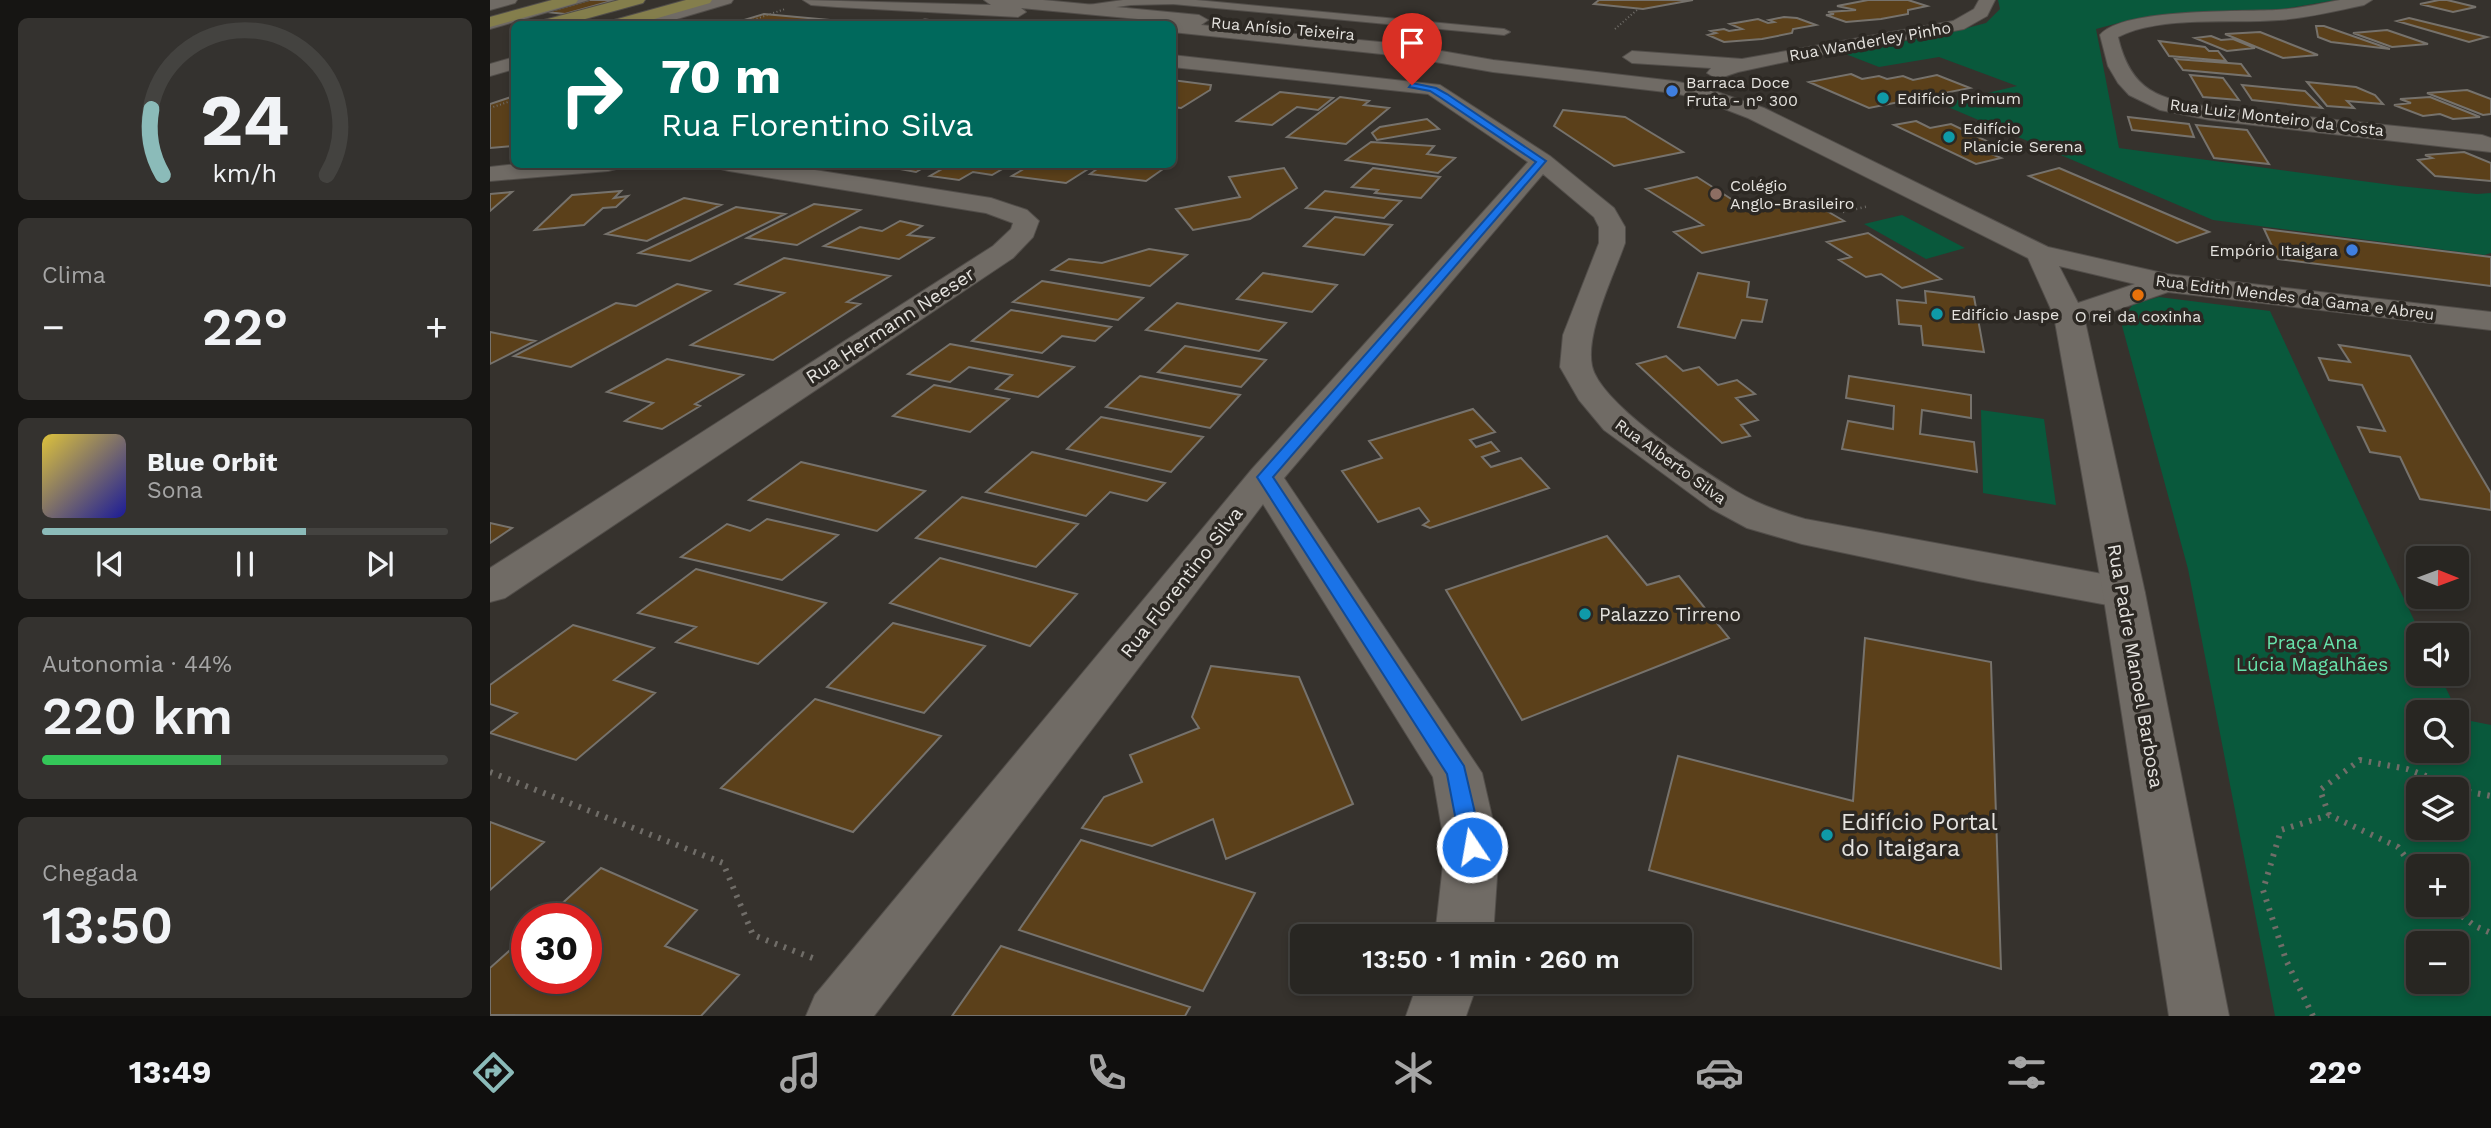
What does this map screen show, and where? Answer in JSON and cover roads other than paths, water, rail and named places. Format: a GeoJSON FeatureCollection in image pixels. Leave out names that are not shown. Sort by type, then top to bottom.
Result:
{"type":"FeatureCollection","features":[{"type":"Feature","properties":{"kind":"main road"},"geometry":{"type":"LineString","coordinates":[[497,4],[533,0]]}},
{"type":"Feature","properties":{"kind":"main road"},"geometry":{"type":"LineString","coordinates":[[521,21],[570,0]]}},
{"type":"Feature","properties":{"kind":"main road"},"geometry":{"type":"LineString","coordinates":[[561,21],[637,0]]}},
{"type":"Feature","properties":{"kind":"main road"},"geometry":{"type":"LineString","coordinates":[[630,21],[704,0]]}},
{"type":"Feature","properties":{"kind":"main road"},"geometry":{"type":"LineString","coordinates":[[490,34],[511,25]]}},
{"type":"Feature","properties":{"kind":"main road"},"geometry":{"type":"LineString","coordinates":[[490,34],[511,37]]}},
{"type":"Feature","properties":{"kind":"street"},"geometry":{"type":"LineString","coordinates":[[653,21],[725,0]]}},
{"type":"Feature","properties":{"kind":"street"},"geometry":{"type":"LineString","coordinates":[[811,0],[890,6],[957,6],[1113,21]]}},
{"type":"Feature","properties":{"kind":"street","name":"Rua Anísio Teixeira"},"geometry":{"type":"LineString","coordinates":[[992,0],[1475,45],[1508,39]]}},
{"type":"Feature","properties":{"kind":"street","name":"Rua Wanderley Pinho"},"geometry":{"type":"LineString","coordinates":[[1742,65],[1958,25],[1981,12],[1987,0]]}},
{"type":"Feature","properties":{"kind":"street","name":"Rua Luiz Monteiro da Costa"},"geometry":{"type":"LineString","coordinates":[[2364,0],[2280,15],[2144,23],[2115,30],[2109,35],[2113,57],[2124,80],[2137,92],[2158,102],[2217,113],[2488,142]]}},
{"type":"Feature","properties":{"kind":"street","name":"Rua Anísio Teixeira"},"geometry":{"type":"LineString","coordinates":[[1176,27],[1401,50],[1458,60],[1674,87],[1702,93],[1756,113]]}},
{"type":"Feature","properties":{"kind":"street"},"geometry":{"type":"LineString","coordinates":[[1458,60],[1452,57],[1454,50],[1475,45]]}},
{"type":"Feature","properties":{"kind":"street"},"geometry":{"type":"LineString","coordinates":[[1618,55],[1742,65]]}},
{"type":"Feature","properties":{"kind":"street","name":"Rua Alberto Silva"},"geometry":{"type":"LineString","coordinates":[[1176,61],[1433,89],[1542,161],[1605,213],[1612,227],[1612,243],[1578,335],[1576,367],[1591,393],[1616,423],[1723,500],[1761,519],[1802,531],[2124,593]]}},
{"type":"Feature","properties":{"kind":"street"},"geometry":{"type":"LineString","coordinates":[[1685,62],[1707,70],[1731,94],[1756,113]]}},
{"type":"Feature","properties":{"kind":"street"},"geometry":{"type":"LineString","coordinates":[[490,70],[511,64]]}},
{"type":"Feature","properties":{"kind":"street"},"geometry":{"type":"LineString","coordinates":[[1674,87],[1704,83],[1720,70],[1742,65]]}},
{"type":"Feature","properties":{"kind":"street","name":"Rua Edith Mendes da Gama e Abreu"},"geometry":{"type":"LineString","coordinates":[[1756,113],[2039,253],[2167,283],[2491,321]]}},
{"type":"Feature","properties":{"kind":"street","name":"Rua Florentino Silva"},"geometry":{"type":"LineString","coordinates":[[836,1016],[1265,477],[1542,161]]}},
{"type":"Feature","properties":{"kind":"street"},"geometry":{"type":"LineString","coordinates":[[490,174],[561,168]]}},
{"type":"Feature","properties":{"kind":"street","name":"Rua Hermann Neeser"},"geometry":{"type":"LineString","coordinates":[[490,588],[1003,252],[1024,231],[1026,221],[1018,215],[991,206],[754,168]]}},
{"type":"Feature","properties":{"kind":"street","name":"Rua Padre Manoel Barbosa"},"geometry":{"type":"LineString","coordinates":[[2039,253],[2069,316],[2124,593],[2199,1016]]}},
{"type":"Feature","properties":{"kind":"street"},"geometry":{"type":"LineString","coordinates":[[2069,316],[2167,283]]}},
{"type":"Feature","properties":{"kind":"street"},"geometry":{"type":"LineString","coordinates":[[1265,477],[1457,772],[1472,847],[1465,924]]}},
{"type":"Feature","properties":{"kind":"street"},"geometry":{"type":"LineString","coordinates":[[1436,1016],[1444,994]]}},
{"type":"Feature","properties":{"kind":"lane"},"geometry":{"type":"LineString","coordinates":[[526,21],[584,0]]}},
{"type":"Feature","properties":{"kind":"lane"},"geometry":{"type":"LineString","coordinates":[[544,21],[623,0]]}},
{"type":"Feature","properties":{"kind":"lane"},"geometry":{"type":"LineString","coordinates":[[1082,9],[1131,2],[1173,1],[1508,39]]}},
{"type":"Feature","properties":{"kind":"lane"},"geometry":{"type":"LineString","coordinates":[[490,34],[511,26]]}},
{"type":"Feature","properties":{"kind":"lane"},"geometry":{"type":"LineString","coordinates":[[490,34],[511,30]]}},
{"type":"Feature","properties":{"kind":"place","name":"Barraca Doce Fruta - n° 300"},"geometry":{"type":"Point","coordinates":[1672,91]}},
{"type":"Feature","properties":{"kind":"place","name":"Edifício Primum"},"geometry":{"type":"Point","coordinates":[1883,98]}},
{"type":"Feature","properties":{"kind":"place","name":"Edifício Planície Serena"},"geometry":{"type":"Point","coordinates":[1949,137]}},
{"type":"Feature","properties":{"kind":"place","name":"Colégio Anglo-Brasileiro"},"geometry":{"type":"Point","coordinates":[1716,194]}},
{"type":"Feature","properties":{"kind":"place","name":"Empório Itaigara"},"geometry":{"type":"Point","coordinates":[2352,250]}},
{"type":"Feature","properties":{"kind":"place","name":"O rei da coxinha"},"geometry":{"type":"Point","coordinates":[2138,295]}},
{"type":"Feature","properties":{"kind":"place","name":"Edifício Jaspe"},"geometry":{"type":"Point","coordinates":[1937,314]}},
{"type":"Feature","properties":{"kind":"place","name":"Palazzo Tirreno"},"geometry":{"type":"Point","coordinates":[1585,614]}},
{"type":"Feature","properties":{"kind":"place","name":"Edifício Portal do Itaigara"},"geometry":{"type":"Point","coordinates":[1827,835]}},
{"type":"Feature","properties":{"kind":"park label","name":"Praça Ana Lúcia Magalhães"},"geometry":{"type":"Point","coordinates":[2312,653]}}]}
